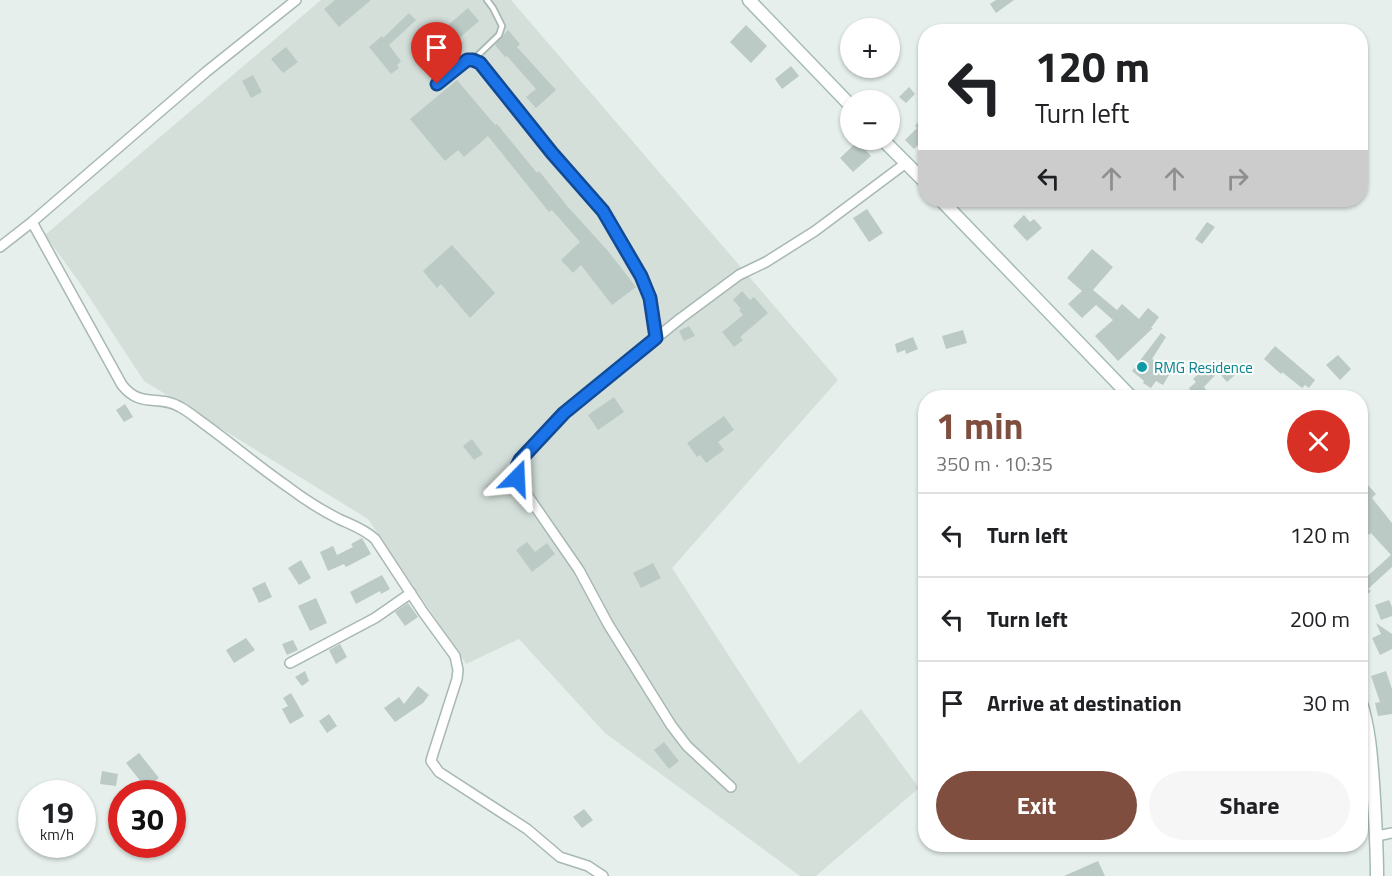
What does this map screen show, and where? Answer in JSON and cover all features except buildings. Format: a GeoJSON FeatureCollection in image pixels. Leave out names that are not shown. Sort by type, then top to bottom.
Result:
{"type":"FeatureCollection","features":[{"type":"Feature","properties":{"kind":"main road"},"geometry":{"type":"LineString","coordinates":[[749,0],[840,95]]}},
{"type":"Feature","properties":{"kind":"main road"},"geometry":{"type":"LineString","coordinates":[[894,150],[918,175]]}},
{"type":"Feature","properties":{"kind":"main road"},"geometry":{"type":"LineString","coordinates":[[948,207],[1124,390]]}},
{"type":"Feature","properties":{"kind":"main road"},"geometry":{"type":"LineString","coordinates":[[1368,738],[1377,836],[1377,876]]}},
{"type":"Feature","properties":{"kind":"street"},"geometry":{"type":"LineString","coordinates":[[0,247],[206,72],[296,0]]}},
{"type":"Feature","properties":{"kind":"street"},"geometry":{"type":"LineString","coordinates":[[731,787],[687,746],[671,725],[608,624],[579,570],[521,486],[516,467],[564,413],[656,338],[739,275],[766,262],[815,231],[906,163]]}},
{"type":"Feature","properties":{"kind":"street"},"geometry":{"type":"LineString","coordinates":[[32,222],[122,385],[129,393],[145,400],[171,402],[180,407],[226,439],[286,486],[339,519],[367,532],[375,539],[457,662],[457,679],[431,761],[439,772],[527,829],[560,857],[588,866],[603,876]]}},
{"type":"Feature","properties":{"kind":"street"},"geometry":{"type":"LineString","coordinates":[[290,663],[375,618],[411,593]]}},
{"type":"Feature","properties":{"kind":"street"},"geometry":{"type":"LineString","coordinates":[[1377,836],[1392,833]]}},
{"type":"Feature","properties":{"kind":"lane"},"geometry":{"type":"LineString","coordinates":[[473,60],[499,35],[502,26],[487,0]]}},
{"type":"Feature","properties":{"kind":"lane"},"geometry":{"type":"LineString","coordinates":[[437,84],[467,60],[480,63],[552,153],[603,211],[641,276],[650,298],[656,338]]}},
{"type":"Feature","properties":{"kind":"shaded area"},"geometry":{"type":"Polygon","coordinates":[[[321,0],[511,0],[838,380],[672,568],[799,764],[861,709],[918,789],[816,876],[800,876],[605,733],[519,639],[466,664],[368,519],[144,381],[80,283],[45,235],[321,0]]]}},
{"type":"Feature","properties":{"kind":"place","name":"RMG Residence"},"geometry":{"type":"Point","coordinates":[1142,367]}},
{"type":"Feature","properties":{"kind":"route"},"geometry":{"type":"LineString","coordinates":[[437,84],[467,60],[480,63],[552,153],[603,211],[628,251],[650,298],[656,338],[564,413],[520,460],[516,467],[517,478]]}}]}
